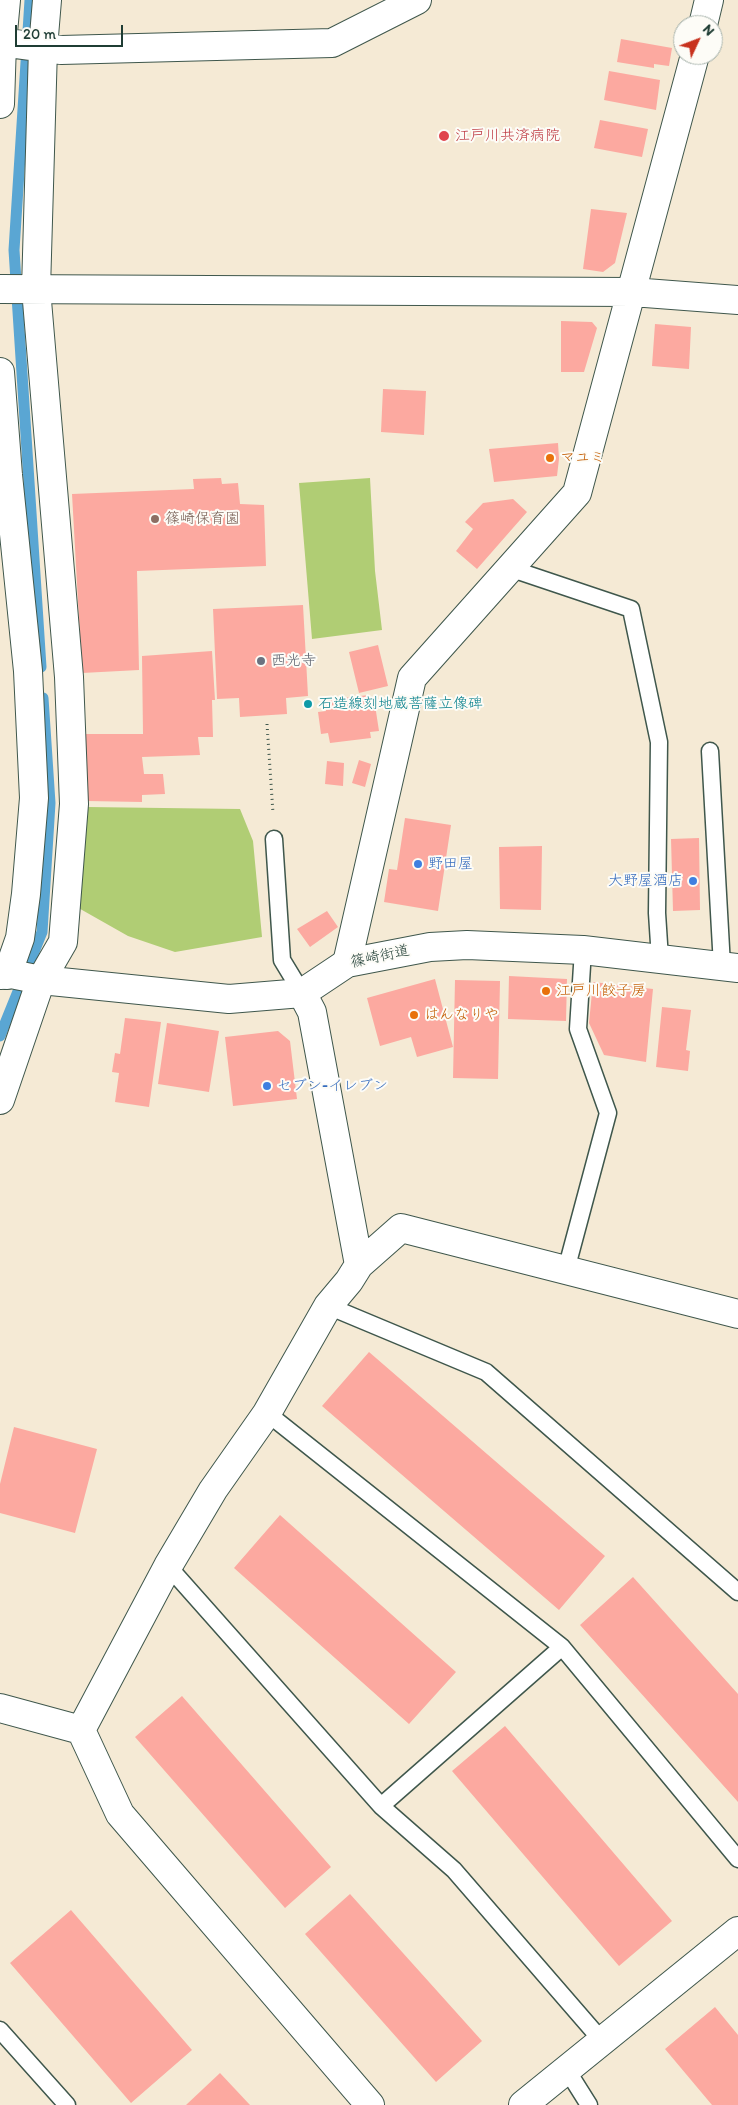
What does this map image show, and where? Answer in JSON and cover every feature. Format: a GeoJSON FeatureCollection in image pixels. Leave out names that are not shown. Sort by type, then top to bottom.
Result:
{"type":"FeatureCollection","features":[{"type":"Feature","properties":{"kind":"street"},"geometry":{"type":"LineString","coordinates":[[6,0],[18,45],[16,289],[69,677],[74,804],[63,942],[18,977]]}},
{"type":"Feature","properties":{"kind":"street"},"geometry":{"type":"LineString","coordinates":[[0,104],[18,45],[47,0]]}},
{"type":"Feature","properties":{"kind":"street"},"geometry":{"type":"LineString","coordinates":[[18,45],[61,50],[332,43],[417,0]]}},
{"type":"Feature","properties":{"kind":"street"},"geometry":{"type":"LineString","coordinates":[[705,15],[709,0]]}},
{"type":"Feature","properties":{"kind":"street"},"geometry":{"type":"LineString","coordinates":[[347,963],[412,678],[577,493],[692,65]]}},
{"type":"Feature","properties":{"kind":"street"},"geometry":{"type":"LineString","coordinates":[[16,289],[632,292],[738,300]]}},
{"type":"Feature","properties":{"kind":"street"},"geometry":{"type":"LineString","coordinates":[[0,372],[4,475],[28,671],[34,798],[26,894],[18,945],[18,977],[0,1100]]}},
{"type":"Feature","properties":{"kind":"street","name":"篠崎街道"},"geometry":{"type":"LineString","coordinates":[[18,977],[229,999],[302,993],[347,963],[430,947],[476,946],[583,950],[730,967]]}},
{"type":"Feature","properties":{"kind":"street"},"geometry":{"type":"LineString","coordinates":[[302,993],[312,1012],[359,1265]]}},
{"type":"Feature","properties":{"kind":"street"},"geometry":{"type":"LineString","coordinates":[[81,1730],[168,1566],[212,1490],[267,1413],[328,1306],[349,1281],[359,1265],[402,1228],[738,1314]]}},
{"type":"Feature","properties":{"kind":"street"},"geometry":{"type":"LineString","coordinates":[[0,1708],[81,1730],[120,1814],[370,2105]]}},
{"type":"Feature","properties":{"kind":"street"},"geometry":{"type":"LineString","coordinates":[[523,2105],[737,1933]]}},
{"type":"Feature","properties":{"kind":"lane"},"geometry":{"type":"LineString","coordinates":[[509,568],[631,609],[659,742],[657,913],[660,959]]}},
{"type":"Feature","properties":{"kind":"lane"},"geometry":{"type":"LineString","coordinates":[[710,751],[730,967]]}},
{"type":"Feature","properties":{"kind":"lane"},"geometry":{"type":"LineString","coordinates":[[274,838],[282,960],[302,993]]}},
{"type":"Feature","properties":{"kind":"lane"},"geometry":{"type":"LineString","coordinates":[[566,1270],[608,1113],[578,1029],[583,950]]}},
{"type":"Feature","properties":{"kind":"lane"},"geometry":{"type":"LineString","coordinates":[[328,1306],[486,1372],[738,1592]]}},
{"type":"Feature","properties":{"kind":"lane"},"geometry":{"type":"LineString","coordinates":[[267,1413],[562,1647],[738,1859]]}},
{"type":"Feature","properties":{"kind":"lane"},"geometry":{"type":"LineString","coordinates":[[168,1566],[381,1806],[454,1870],[602,2042]]}},
{"type":"Feature","properties":{"kind":"lane"},"geometry":{"type":"LineString","coordinates":[[381,1806],[562,1647]]}},
{"type":"Feature","properties":{"kind":"lane"},"geometry":{"type":"LineString","coordinates":[[0,2030],[67,2105]]}},
{"type":"Feature","properties":{"kind":"lane"},"geometry":{"type":"LineString","coordinates":[[567,2070],[589,2105]]}},
{"type":"Feature","properties":{"kind":"path"},"geometry":{"type":"LineString","coordinates":[[267,724],[274,838]]}},
{"type":"Feature","properties":{"kind":"green space"},"geometry":{"type":"Polygon","coordinates":[[[370,478],[375,571],[382,630],[312,639],[299,483],[370,478]]]}},
{"type":"Feature","properties":{"kind":"green space"},"geometry":{"type":"Polygon","coordinates":[[[87,807],[240,809],[253,841],[262,937],[175,952],[128,936],[75,906],[87,807]]]}},
{"type":"Feature","properties":{"kind":"building"},"geometry":{"type":"Polygon","coordinates":[[[621,39],[672,48],[669,66],[654,64],[654,68],[617,62],[621,39]]]}},
{"type":"Feature","properties":{"kind":"building"},"geometry":{"type":"Polygon","coordinates":[[[609,71],[660,80],[656,110],[604,100],[609,71]]]}},
{"type":"Feature","properties":{"kind":"building"},"geometry":{"type":"Polygon","coordinates":[[[600,120],[648,129],[642,157],[594,148],[600,120]]]}},
{"type":"Feature","properties":{"kind":"building"},"geometry":{"type":"Polygon","coordinates":[[[591,209],[627,213],[615,263],[603,272],[583,269],[591,209]]]}},
{"type":"Feature","properties":{"kind":"building"},"geometry":{"type":"Polygon","coordinates":[[[561,321],[592,322],[597,328],[584,372],[561,372],[561,321]]]}},
{"type":"Feature","properties":{"kind":"building"},"geometry":{"type":"Polygon","coordinates":[[[655,324],[691,327],[689,369],[652,366],[655,324]]]}},
{"type":"Feature","properties":{"kind":"building"},"geometry":{"type":"Polygon","coordinates":[[[383,389],[426,391],[424,435],[381,432],[383,389]]]}},
{"type":"Feature","properties":{"kind":"building"},"geometry":{"type":"Polygon","coordinates":[[[558,443],[557,476],[494,482],[489,449],[558,443]]]}},
{"type":"Feature","properties":{"kind":"building"},"geometry":{"type":"Polygon","coordinates":[[[221,478],[222,484],[238,483],[240,504],[264,505],[266,566],[137,571],[139,670],[82,673],[72,494],[194,489],[193,479],[221,478]]]}},
{"type":"Feature","properties":{"kind":"building"},"geometry":{"type":"Polygon","coordinates":[[[513,499],[527,512],[477,569],[456,551],[473,529],[465,522],[483,503],[513,499]]]}},
{"type":"Feature","properties":{"kind":"building"},"geometry":{"type":"Polygon","coordinates":[[[303,605],[308,696],[286,698],[287,714],[240,717],[239,698],[217,699],[213,609],[303,605]]]}},
{"type":"Feature","properties":{"kind":"building"},"geometry":{"type":"Polygon","coordinates":[[[378,645],[388,686],[359,693],[349,652],[378,645]]]}},
{"type":"Feature","properties":{"kind":"building"},"geometry":{"type":"Polygon","coordinates":[[[212,651],[215,700],[212,700],[213,737],[198,737],[200,755],[142,757],[144,774],[163,774],[165,794],[142,795],[142,802],[87,801],[85,734],[143,734],[142,656],[212,651]]]}},
{"type":"Feature","properties":{"kind":"building"},"geometry":{"type":"Polygon","coordinates":[[[369,695],[370,705],[375,705],[379,731],[370,732],[371,738],[330,743],[328,733],[321,734],[318,712],[326,711],[325,700],[369,695]]]}},
{"type":"Feature","properties":{"kind":"building"},"geometry":{"type":"Polygon","coordinates":[[[359,760],[371,764],[365,787],[352,783],[359,760]]]}},
{"type":"Feature","properties":{"kind":"building"},"geometry":{"type":"Polygon","coordinates":[[[327,761],[344,763],[343,786],[325,784],[327,761]]]}},
{"type":"Feature","properties":{"kind":"building"},"geometry":{"type":"Polygon","coordinates":[[[405,818],[451,825],[438,911],[384,902],[389,869],[397,870],[405,818]]]}},
{"type":"Feature","properties":{"kind":"building"},"geometry":{"type":"Polygon","coordinates":[[[699,838],[700,910],[673,911],[671,839],[699,838]]]}},
{"type":"Feature","properties":{"kind":"building"},"geometry":{"type":"Polygon","coordinates":[[[542,846],[541,910],[500,909],[499,847],[542,846]]]}},
{"type":"Feature","properties":{"kind":"building"},"geometry":{"type":"Polygon","coordinates":[[[327,911],[338,927],[310,947],[297,929],[327,911]]]}},
{"type":"Feature","properties":{"kind":"building"},"geometry":{"type":"Polygon","coordinates":[[[509,976],[567,979],[566,1021],[508,1019],[509,976]]]}},
{"type":"Feature","properties":{"kind":"building"},"geometry":{"type":"Polygon","coordinates":[[[435,979],[453,1047],[417,1057],[411,1037],[380,1046],[367,998],[435,979]]]}},
{"type":"Feature","properties":{"kind":"building"},"geometry":{"type":"Polygon","coordinates":[[[455,980],[500,981],[498,1079],[453,1078],[455,980]]]}},
{"type":"Feature","properties":{"kind":"building"},"geometry":{"type":"Polygon","coordinates":[[[593,982],[653,989],[646,1062],[604,1055],[589,1023],[593,982]]]}},
{"type":"Feature","properties":{"kind":"building"},"geometry":{"type":"Polygon","coordinates":[[[662,1007],[691,1010],[686,1050],[690,1051],[688,1071],[656,1067],[662,1007]]]}},
{"type":"Feature","properties":{"kind":"building"},"geometry":{"type":"Polygon","coordinates":[[[125,1018],[161,1022],[149,1107],[115,1102],[119,1073],[112,1072],[115,1053],[120,1054],[125,1018]]]}},
{"type":"Feature","properties":{"kind":"building"},"geometry":{"type":"Polygon","coordinates":[[[167,1023],[219,1031],[209,1092],[158,1084],[167,1023]]]}},
{"type":"Feature","properties":{"kind":"building"},"geometry":{"type":"Polygon","coordinates":[[[278,1031],[290,1041],[297,1099],[233,1106],[225,1037],[278,1031]]]}},
{"type":"Feature","properties":{"kind":"building"},"geometry":{"type":"Polygon","coordinates":[[[369,1352],[605,1556],[559,1610],[322,1406],[369,1352]]]}},
{"type":"Feature","properties":{"kind":"building"},"geometry":{"type":"Polygon","coordinates":[[[14,1427],[97,1449],[75,1533],[0,1513],[0,1484],[14,1427]]]}},
{"type":"Feature","properties":{"kind":"building"},"geometry":{"type":"Polygon","coordinates":[[[280,1515],[456,1672],[409,1724],[234,1568],[280,1515]]]}},
{"type":"Feature","properties":{"kind":"building"},"geometry":{"type":"Polygon","coordinates":[[[633,1577],[738,1694],[738,1802],[580,1625],[633,1577]]]}},
{"type":"Feature","properties":{"kind":"building"},"geometry":{"type":"Polygon","coordinates":[[[182,1696],[331,1867],[285,1908],[135,1737],[182,1696]]]}},
{"type":"Feature","properties":{"kind":"building"},"geometry":{"type":"Polygon","coordinates":[[[505,1726],[672,1921],[619,1966],[452,1771],[505,1726]]]}},
{"type":"Feature","properties":{"kind":"building"},"geometry":{"type":"Polygon","coordinates":[[[350,1894],[482,2041],[436,2082],[305,1934],[350,1894]]]}},
{"type":"Feature","properties":{"kind":"building"},"geometry":{"type":"Polygon","coordinates":[[[71,1910],[192,2050],[131,2103],[10,1963],[71,1910]]]}},
{"type":"Feature","properties":{"kind":"building"},"geometry":{"type":"Polygon","coordinates":[[[715,2007],[738,2035],[738,2105],[712,2105],[665,2049],[715,2007]]]}},
{"type":"Feature","properties":{"kind":"building"},"geometry":{"type":"Polygon","coordinates":[[[220,2073],[250,2105],[186,2105],[220,2073]]]}},
{"type":"Feature","properties":{"kind":"waterway"},"geometry":{"type":"LineString","coordinates":[[30,0],[14,250],[41,667]]}},
{"type":"Feature","properties":{"kind":"waterway"},"geometry":{"type":"LineString","coordinates":[[0,1036],[42,932],[50,803],[43,698]]}},
{"type":"Feature","properties":{"kind":"place","name":"江戸川共済病院"},"geometry":{"type":"Point","coordinates":[444,136]}},
{"type":"Feature","properties":{"kind":"place","name":"マユミ"},"geometry":{"type":"Point","coordinates":[550,458]}},
{"type":"Feature","properties":{"kind":"place","name":"篠崎保育園"},"geometry":{"type":"Point","coordinates":[155,519]}},
{"type":"Feature","properties":{"kind":"place","name":"西光寺"},"geometry":{"type":"Point","coordinates":[261,661]}},
{"type":"Feature","properties":{"kind":"place","name":"石造線刻地蔵菩薩立像碑"},"geometry":{"type":"Point","coordinates":[308,704]}},
{"type":"Feature","properties":{"kind":"place","name":"野田屋"},"geometry":{"type":"Point","coordinates":[418,864]}},
{"type":"Feature","properties":{"kind":"place","name":"大野屋酒店"},"geometry":{"type":"Point","coordinates":[693,881]}},
{"type":"Feature","properties":{"kind":"place","name":"江戸川餃子房"},"geometry":{"type":"Point","coordinates":[546,991]}},
{"type":"Feature","properties":{"kind":"place","name":"はんなりや"},"geometry":{"type":"Point","coordinates":[414,1015]}},
{"type":"Feature","properties":{"kind":"place","name":"セブン-イレブン"},"geometry":{"type":"Point","coordinates":[267,1086]}}]}
